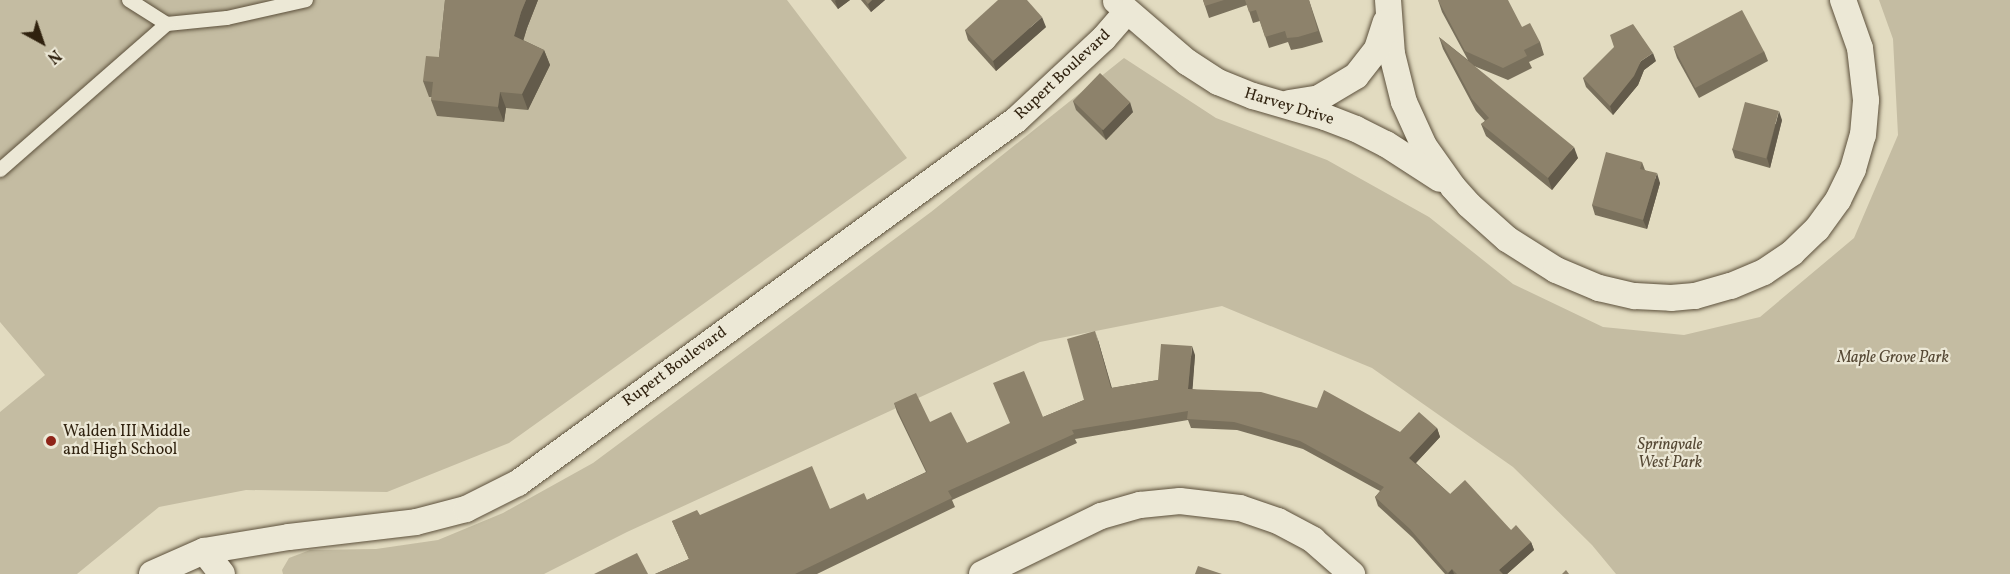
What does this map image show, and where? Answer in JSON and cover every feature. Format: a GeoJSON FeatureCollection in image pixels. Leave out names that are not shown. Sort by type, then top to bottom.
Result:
{"type":"FeatureCollection","features":[{"type":"Feature","properties":{"kind":"street"},"geometry":{"type":"LineString","coordinates":[[1388,3],[1392,54],[1404,102],[1424,147],[1452,187],[1469,205],[1507,239],[1556,270],[1599,288],[1635,296],[1671,298],[1731,286],[1764,272],[1792,253],[1817,228],[1838,200],[1853,169],[1863,135],[1866,100],[1860,48],[1844,0]]}},
{"type":"Feature","properties":{"kind":"street"},"geometry":{"type":"LineString","coordinates":[[1270,101],[1300,103],[1319,98],[1356,76],[1377,49],[1383,33],[1388,3]]}},
{"type":"Feature","properties":{"kind":"street","name":"Harvey Drive"},"geometry":{"type":"LineString","coordinates":[[1121,6],[1202,73],[1235,90],[1325,117],[1386,144],[1433,175],[1469,205]]}},
{"type":"Feature","properties":{"kind":"street","name":"Rupert Boulevard"},"geometry":{"type":"LineString","coordinates":[[152,574],[204,551],[289,537],[416,522],[466,508],[518,483],[1017,120],[1104,38],[1121,6]]}},
{"type":"Feature","properties":{"kind":"street"},"geometry":{"type":"LineString","coordinates":[[982,574],[1101,516],[1140,505],[1180,501],[1240,508],[1278,521],[1313,540],[1352,574]]}},
{"type":"Feature","properties":{"kind":"street"},"geometry":{"type":"LineString","coordinates":[[204,551],[222,574]]}},
{"type":"Feature","properties":{"kind":"lane"},"geometry":{"type":"LineString","coordinates":[[129,0],[167,24]]}},
{"type":"Feature","properties":{"kind":"lane"},"geometry":{"type":"LineString","coordinates":[[0,170],[167,24],[227,18],[306,0]]}},
{"type":"Feature","properties":{"kind":"green space"},"geometry":{"type":"Polygon","coordinates":[[[0,0],[787,0],[907,158],[509,443],[387,492],[246,490],[159,507],[77,574],[0,574],[0,412],[45,375],[0,322],[0,0]]]}},
{"type":"Feature","properties":{"kind":"green space","name":"Springvale West Park"},"geometry":{"type":"Polygon","coordinates":[[[1879,0],[2010,0],[2010,574],[1616,574],[1592,545],[1513,467],[1372,368],[1222,306],[1040,342],[627,532],[544,574],[283,574],[282,570],[289,558],[310,550],[376,549],[438,540],[503,513],[593,463],[931,212],[1124,58],[1216,118],[1327,160],[1429,217],[1513,284],[1603,327],[1684,335],[1760,317],[1854,238],[1898,135],[1893,39],[1879,0]]]}},
{"type":"Feature","properties":{"kind":"building"},"geometry":{"type":"Polygon","coordinates":[[[445,0],[526,0],[514,36],[544,50],[522,94],[500,92],[498,107],[431,100],[433,82],[423,81],[426,56],[439,57],[445,0]]]}},
{"type":"Feature","properties":{"kind":"building"},"geometry":{"type":"Polygon","coordinates":[[[998,0],[1027,0],[1042,17],[993,61],[965,30],[998,0]]]}},
{"type":"Feature","properties":{"kind":"building"},"geometry":{"type":"Polygon","coordinates":[[[1203,0],[1224,0],[1205,6],[1203,0]]]}},
{"type":"Feature","properties":{"kind":"building"},"geometry":{"type":"Polygon","coordinates":[[[1245,0],[1309,0],[1318,31],[1287,38],[1285,31],[1265,37],[1256,10],[1249,12],[1245,0]]]}},
{"type":"Feature","properties":{"kind":"building"},"geometry":{"type":"Polygon","coordinates":[[[1438,0],[1508,0],[1522,27],[1530,23],[1540,42],[1524,50],[1527,56],[1503,68],[1465,51],[1438,0]]]}},
{"type":"Feature","properties":{"kind":"building"},"geometry":{"type":"Polygon","coordinates":[[[1742,10],[1764,51],[1695,88],[1673,47],[1742,10]]]}},
{"type":"Feature","properties":{"kind":"building"},"geometry":{"type":"Polygon","coordinates":[[[1633,24],[1653,53],[1641,61],[1634,76],[1610,106],[1583,78],[1614,47],[1610,35],[1633,24]]]}},
{"type":"Feature","properties":{"kind":"building"},"geometry":{"type":"Polygon","coordinates":[[[1439,37],[1574,147],[1548,178],[1481,124],[1489,118],[1472,99],[1439,37]]]}},
{"type":"Feature","properties":{"kind":"building"},"geometry":{"type":"Polygon","coordinates":[[[1100,73],[1130,102],[1103,130],[1073,101],[1100,73]]]}},
{"type":"Feature","properties":{"kind":"building"},"geometry":{"type":"Polygon","coordinates":[[[1745,102],[1779,111],[1766,158],[1732,149],[1745,102]]]}},
{"type":"Feature","properties":{"kind":"building"},"geometry":{"type":"Polygon","coordinates":[[[1606,152],[1642,162],[1640,169],[1657,173],[1643,220],[1592,205],[1606,152]]]}},
{"type":"Feature","properties":{"kind":"building"},"geometry":{"type":"Polygon","coordinates":[[[1095,331],[1111,388],[1158,380],[1161,344],[1192,346],[1188,389],[1261,392],[1317,408],[1324,390],[1400,432],[1419,412],[1437,428],[1409,458],[1450,494],[1465,480],[1511,530],[1516,525],[1531,542],[1499,570],[1503,574],[1457,574],[1452,569],[1448,573],[1410,529],[1375,497],[1384,487],[1300,441],[1234,422],[1187,419],[1188,411],[1072,430],[1074,434],[948,491],[952,498],[795,574],[655,574],[689,559],[672,521],[697,510],[700,515],[812,466],[830,509],[864,493],[867,500],[927,472],[894,403],[916,393],[930,422],[951,412],[967,443],[1010,423],[993,383],[1024,371],[1043,417],[1084,400],[1067,339],[1095,331]]]}},
{"type":"Feature","properties":{"kind":"building"},"geometry":{"type":"Polygon","coordinates":[[[637,553],[648,574],[594,574],[637,553]]]}},
{"type":"Feature","properties":{"kind":"building"},"geometry":{"type":"Polygon","coordinates":[[[1198,566],[1222,574],[1195,574],[1198,566]]]}},
{"type":"Feature","properties":{"kind":"place","name":"Walden III Middle and High School"},"geometry":{"type":"Point","coordinates":[51,441]}},
{"type":"Feature","properties":{"kind":"park label","name":"Maple Grove Park"},"geometry":{"type":"Point","coordinates":[1893,358]}}]}
